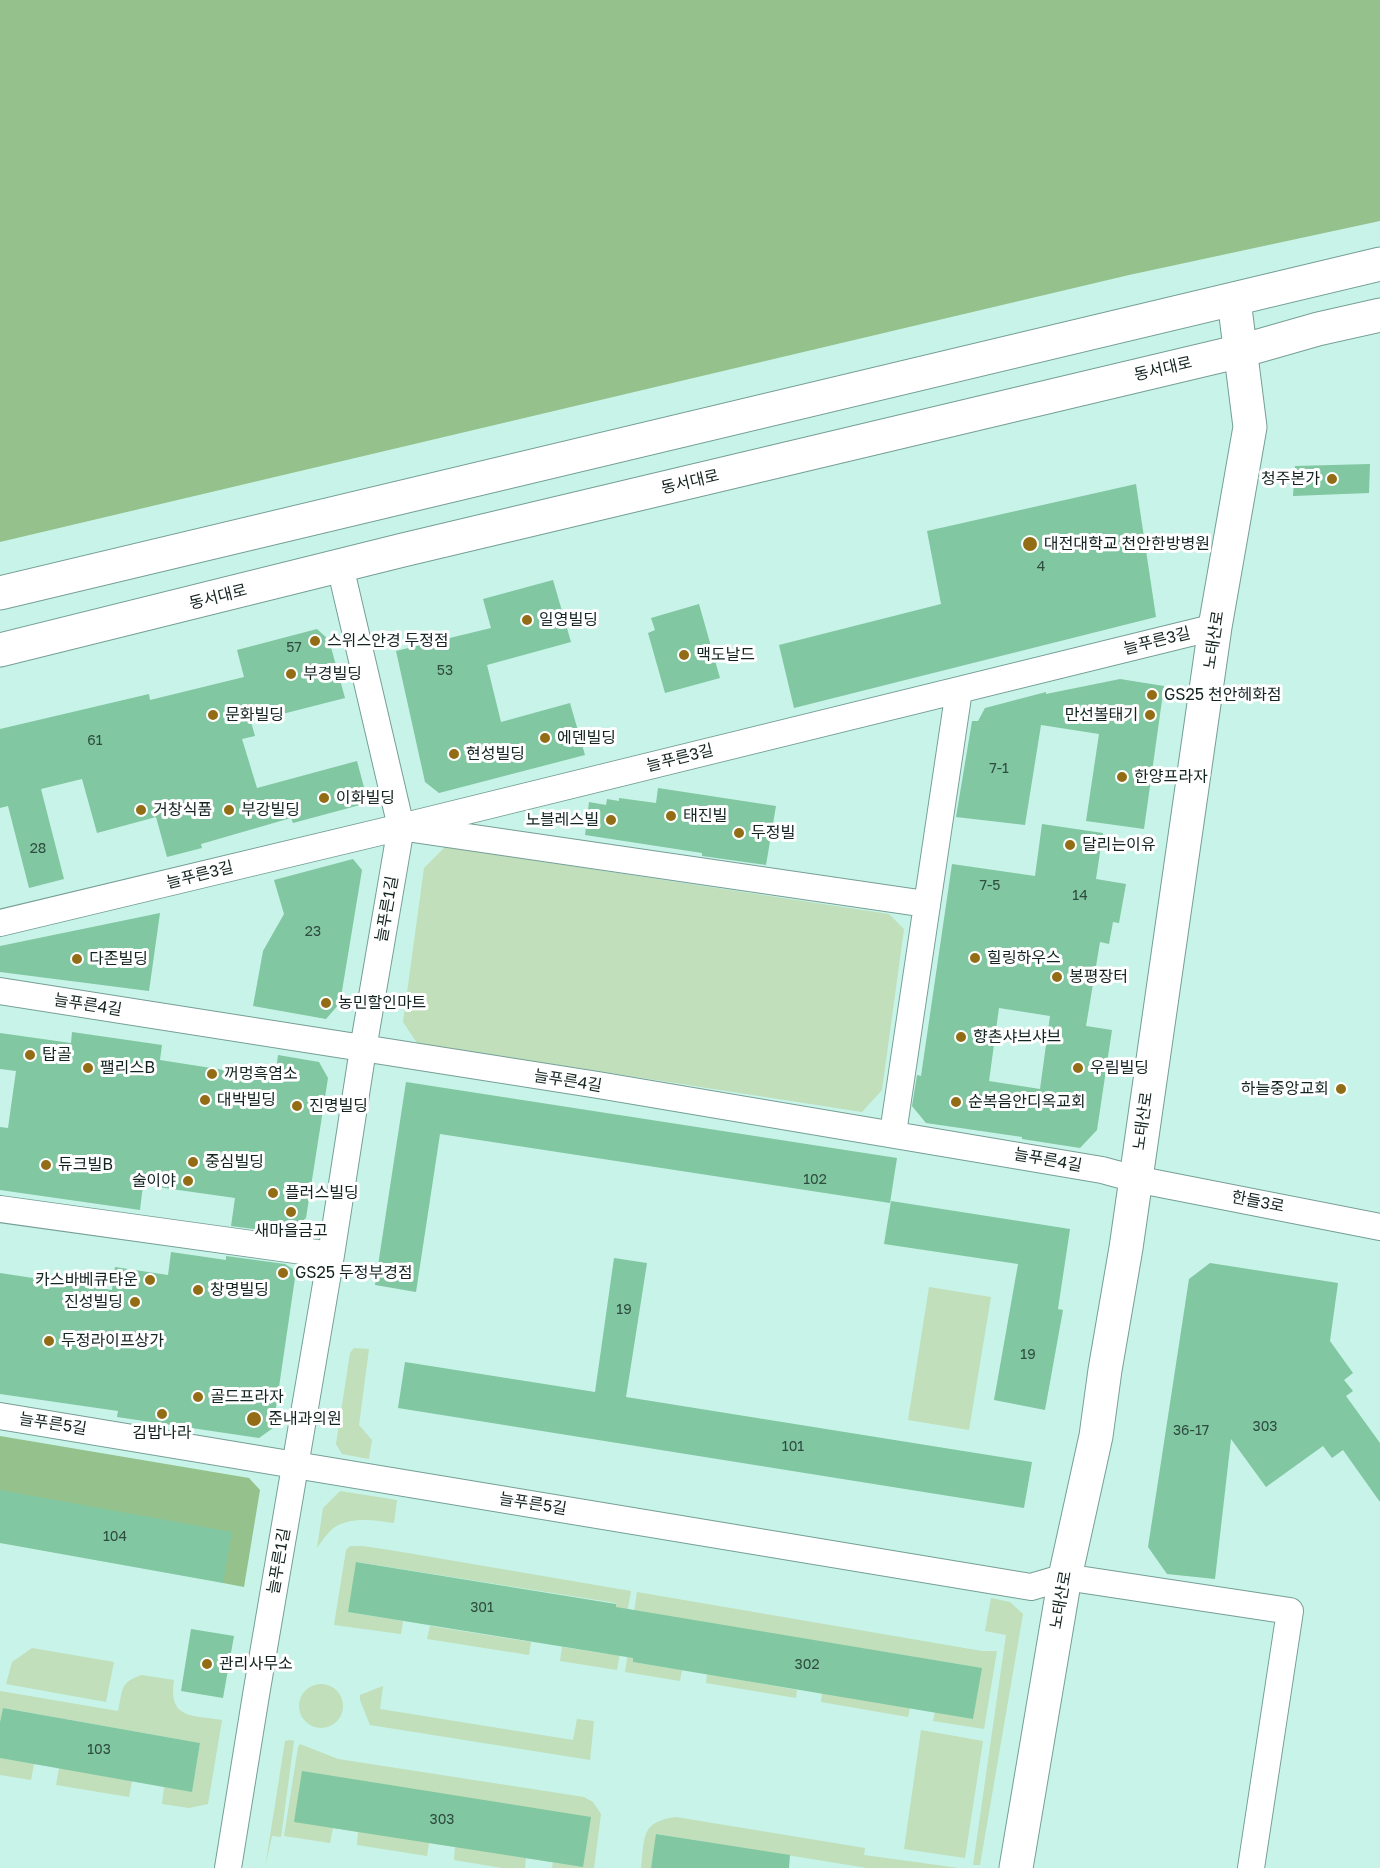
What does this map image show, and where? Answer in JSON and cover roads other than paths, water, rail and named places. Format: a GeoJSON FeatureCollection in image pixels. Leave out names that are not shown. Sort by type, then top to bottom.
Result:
{"type":"FeatureCollection","features":[{"type":"Feature","properties":{"kind":"main road"},"geometry":{"type":"LineString","coordinates":[[0,593],[1380,264]]}},
{"type":"Feature","properties":{"kind":"main road","name":"노태산로"},"geometry":{"type":"LineString","coordinates":[[1016,1868],[1065,1577],[1096,1436],[1215,627],[1250,428],[1234,300]]}},
{"type":"Feature","properties":{"kind":"main road","name":"동서대로"},"geometry":{"type":"LineString","coordinates":[[0,650],[414,547],[1241,351],[1318,329],[1380,315]]}},
{"type":"Feature","properties":{"kind":"street","name":"늘푸른1길"},"geometry":{"type":"LineString","coordinates":[[228,1868],[401,827],[340,567]]}},
{"type":"Feature","properties":{"kind":"street","name":"늘푸른3길"},"geometry":{"type":"LineString","coordinates":[[0,923],[1215,627]]}},
{"type":"Feature","properties":{"kind":"street"},"geometry":{"type":"LineString","coordinates":[[893,1133],[959,690]]}},
{"type":"Feature","properties":{"kind":"street","name":"늘푸른3길"},"geometry":{"type":"LineString","coordinates":[[401,827],[926,904]]}},
{"type":"Feature","properties":{"kind":"street","name":"늘푸른4길"},"geometry":{"type":"LineString","coordinates":[[0,991],[893,1133],[1102,1170],[1135,1179]]}},
{"type":"Feature","properties":{"kind":"street","name":"한들3로"},"geometry":{"type":"LineString","coordinates":[[1135,1179],[1380,1227]]}},
{"type":"Feature","properties":{"kind":"street"},"geometry":{"type":"LineString","coordinates":[[0,1209],[331,1255]]}},
{"type":"Feature","properties":{"kind":"street","name":"늘푸른5길"},"geometry":{"type":"LineString","coordinates":[[0,1416],[1031,1587],[1065,1577]]}},
{"type":"Feature","properties":{"kind":"street"},"geometry":{"type":"LineString","coordinates":[[1065,1577],[1290,1611],[1251,1868]]}},
{"type":"Feature","properties":{"kind":"place","name":"청주본가"},"geometry":{"type":"Point","coordinates":[1332,479]}},
{"type":"Feature","properties":{"kind":"place","name":"대전대학교 천안한방병원"},"geometry":{"type":"Point","coordinates":[1030,544]}},
{"type":"Feature","properties":{"kind":"place","name":"일영빌딩"},"geometry":{"type":"Point","coordinates":[527,620]}},
{"type":"Feature","properties":{"kind":"place","name":"스위스안경 두정점"},"geometry":{"type":"Point","coordinates":[315,641]}},
{"type":"Feature","properties":{"kind":"place","name":"맥도날드"},"geometry":{"type":"Point","coordinates":[684,655]}},
{"type":"Feature","properties":{"kind":"place","name":"부경빌딩"},"geometry":{"type":"Point","coordinates":[291,674]}},
{"type":"Feature","properties":{"kind":"place","name":"GS25 천안헤화점"},"geometry":{"type":"Point","coordinates":[1152,695]}},
{"type":"Feature","properties":{"kind":"place","name":"문화빌딩"},"geometry":{"type":"Point","coordinates":[213,715]}},
{"type":"Feature","properties":{"kind":"place","name":"만선볼태기"},"geometry":{"type":"Point","coordinates":[1150,715]}},
{"type":"Feature","properties":{"kind":"place","name":"에덴빌딩"},"geometry":{"type":"Point","coordinates":[545,738]}},
{"type":"Feature","properties":{"kind":"place","name":"현성빌딩"},"geometry":{"type":"Point","coordinates":[454,754]}},
{"type":"Feature","properties":{"kind":"place","name":"한양프라자"},"geometry":{"type":"Point","coordinates":[1122,777]}},
{"type":"Feature","properties":{"kind":"place","name":"이화빌딩"},"geometry":{"type":"Point","coordinates":[324,798]}},
{"type":"Feature","properties":{"kind":"place","name":"거창식품"},"geometry":{"type":"Point","coordinates":[141,810]}},
{"type":"Feature","properties":{"kind":"place","name":"부강빌딩"},"geometry":{"type":"Point","coordinates":[229,810]}},
{"type":"Feature","properties":{"kind":"place","name":"태진빌"},"geometry":{"type":"Point","coordinates":[671,816]}},
{"type":"Feature","properties":{"kind":"place","name":"노블레스빌"},"geometry":{"type":"Point","coordinates":[611,820]}},
{"type":"Feature","properties":{"kind":"place","name":"두정빌"},"geometry":{"type":"Point","coordinates":[739,833]}},
{"type":"Feature","properties":{"kind":"place","name":"달리는이유"},"geometry":{"type":"Point","coordinates":[1070,845]}},
{"type":"Feature","properties":{"kind":"place","name":"힐링하우스"},"geometry":{"type":"Point","coordinates":[975,958]}},
{"type":"Feature","properties":{"kind":"place","name":"다존빌딩"},"geometry":{"type":"Point","coordinates":[77,959]}},
{"type":"Feature","properties":{"kind":"place","name":"봉평장터"},"geometry":{"type":"Point","coordinates":[1057,977]}},
{"type":"Feature","properties":{"kind":"place","name":"농민할인마트"},"geometry":{"type":"Point","coordinates":[326,1003]}},
{"type":"Feature","properties":{"kind":"place","name":"향촌샤브샤브"},"geometry":{"type":"Point","coordinates":[961,1037]}},
{"type":"Feature","properties":{"kind":"place","name":"탑골"},"geometry":{"type":"Point","coordinates":[30,1055]}},
{"type":"Feature","properties":{"kind":"place","name":"팰리스B"},"geometry":{"type":"Point","coordinates":[88,1068]}},
{"type":"Feature","properties":{"kind":"place","name":"우림빌딩"},"geometry":{"type":"Point","coordinates":[1078,1068]}},
{"type":"Feature","properties":{"kind":"place","name":"꺼멍흑염소"},"geometry":{"type":"Point","coordinates":[212,1074]}},
{"type":"Feature","properties":{"kind":"place","name":"하늘중앙교회"},"geometry":{"type":"Point","coordinates":[1341,1089]}},
{"type":"Feature","properties":{"kind":"place","name":"대박빌딩"},"geometry":{"type":"Point","coordinates":[205,1100]}},
{"type":"Feature","properties":{"kind":"place","name":"순복음안디옥교회"},"geometry":{"type":"Point","coordinates":[956,1102]}},
{"type":"Feature","properties":{"kind":"place","name":"진명빌딩"},"geometry":{"type":"Point","coordinates":[297,1106]}},
{"type":"Feature","properties":{"kind":"place","name":"중심빌딩"},"geometry":{"type":"Point","coordinates":[193,1162]}},
{"type":"Feature","properties":{"kind":"place","name":"듀크빌B"},"geometry":{"type":"Point","coordinates":[46,1165]}},
{"type":"Feature","properties":{"kind":"place","name":"술이야"},"geometry":{"type":"Point","coordinates":[188,1181]}},
{"type":"Feature","properties":{"kind":"place","name":"플러스빌딩"},"geometry":{"type":"Point","coordinates":[273,1193]}},
{"type":"Feature","properties":{"kind":"place","name":"새마을금고"},"geometry":{"type":"Point","coordinates":[291,1212]}},
{"type":"Feature","properties":{"kind":"place","name":"GS25 두정부경점"},"geometry":{"type":"Point","coordinates":[283,1273]}},
{"type":"Feature","properties":{"kind":"place","name":"카스바베큐타운"},"geometry":{"type":"Point","coordinates":[150,1280]}},
{"type":"Feature","properties":{"kind":"place","name":"창명빌딩"},"geometry":{"type":"Point","coordinates":[198,1290]}},
{"type":"Feature","properties":{"kind":"place","name":"진성빌딩"},"geometry":{"type":"Point","coordinates":[135,1302]}},
{"type":"Feature","properties":{"kind":"place","name":"두정라이프상가"},"geometry":{"type":"Point","coordinates":[49,1341]}},
{"type":"Feature","properties":{"kind":"place","name":"골드프라자"},"geometry":{"type":"Point","coordinates":[198,1397]}},
{"type":"Feature","properties":{"kind":"place","name":"김밥나라"},"geometry":{"type":"Point","coordinates":[162,1414]}},
{"type":"Feature","properties":{"kind":"place","name":"준내과의원"},"geometry":{"type":"Point","coordinates":[254,1419]}},
{"type":"Feature","properties":{"kind":"place","name":"관리사무소"},"geometry":{"type":"Point","coordinates":[207,1664]}}]}
